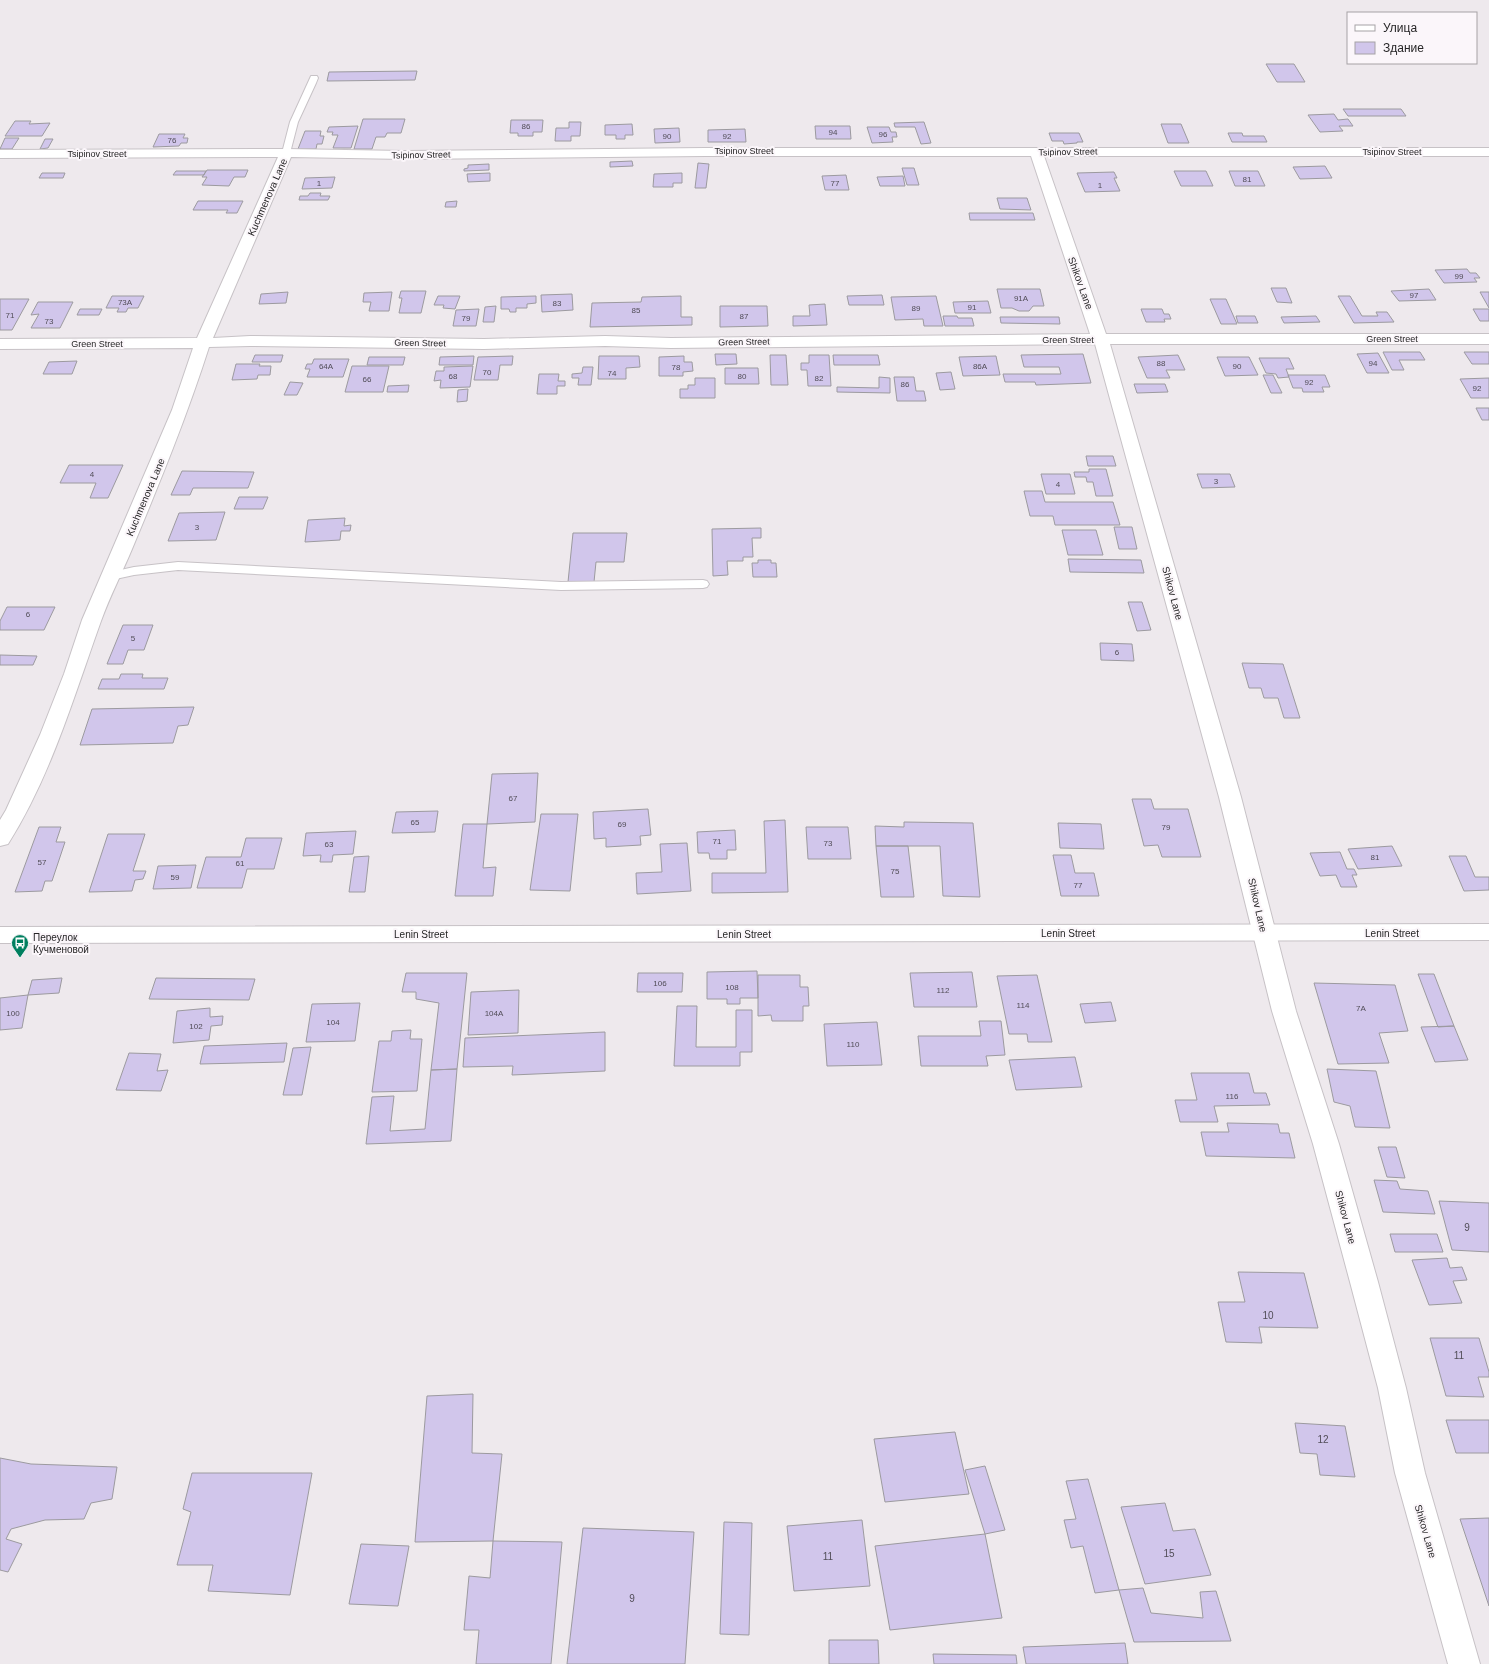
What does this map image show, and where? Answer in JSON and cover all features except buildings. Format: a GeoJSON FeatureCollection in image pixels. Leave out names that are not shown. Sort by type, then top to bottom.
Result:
{"type":"FeatureCollection","features":[{"type":"Feature","properties":{"kind":"street","name":"Tsipinov Street"},"geometry":{"type":"LineString","coordinates":[[0,154],[286,153],[405,155],[704,152],[1489,152]]}},
{"type":"Feature","properties":{"kind":"street","name":"Shikov Lane"},"geometry":{"type":"LineString","coordinates":[[1036,152],[1070,256],[1090,308],[1096,330],[1105,349],[1230,797],[1284,1011],[1326,1144],[1364,1282],[1392,1388],[1410,1474],[1464,1664]]}},
{"type":"Feature","properties":{"kind":"street","name":"Kuchmenova Lane"},"geometry":{"type":"LineString","coordinates":[[0,839],[17,810],[50,734],[74,674],[92,620],[178,416],[202,344],[286,153]]}},
{"type":"Feature","properties":{"kind":"street","name":"Green Street"},"geometry":{"type":"LineString","coordinates":[[0,344],[202,344],[250,341],[484,344],[1100,339],[1489,339]]}},
{"type":"Feature","properties":{"kind":"street","name":"Lenin Street"},"geometry":{"type":"LineString","coordinates":[[0,935],[1489,932]]}},
{"type":"Feature","properties":{"kind":"street"},"geometry":{"type":"LineString","coordinates":[[1453,1664],[1464,1664]]}},
{"type":"Feature","properties":{"kind":"lane"},"geometry":{"type":"LineString","coordinates":[[286,153],[288,140],[298,114],[309,94],[314,78]]}},
{"type":"Feature","properties":{"kind":"lane"},"geometry":{"type":"LineString","coordinates":[[111,576],[149,569],[178,566],[561,586],[703,584]]}},
{"type":"Feature","properties":{"kind":"place","name":"Переулок Кучменовой"},"geometry":{"type":"Point","coordinates":[20,958]}}]}
